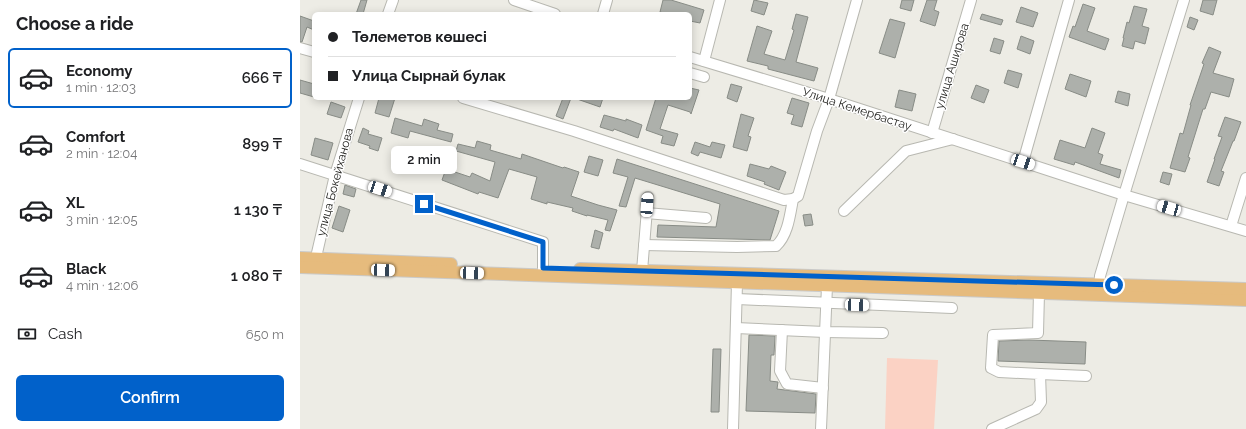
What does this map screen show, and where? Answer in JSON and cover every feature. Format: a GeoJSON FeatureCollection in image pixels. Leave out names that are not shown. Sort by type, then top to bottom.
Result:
{"type":"FeatureCollection","features":[{"type":"Feature","properties":{"kind":"main road"},"geometry":{"type":"LineString","coordinates":[[300,258],[314,263],[737,283],[1039,293],[1099,290],[1246,289]]}},
{"type":"Feature","properties":{"kind":"main road"},"geometry":{"type":"LineString","coordinates":[[300,267],[314,263],[642,271],[1099,290],[1246,300]]}},
{"type":"Feature","properties":{"kind":"street"},"geometry":{"type":"LineString","coordinates":[[389,12],[393,0]]}},
{"type":"Feature","properties":{"kind":"street"},"geometry":{"type":"LineString","coordinates":[[514,0],[549,12]]}},
{"type":"Feature","properties":{"kind":"street"},"geometry":{"type":"LineString","coordinates":[[604,12],[607,0]]}},
{"type":"Feature","properties":{"kind":"street"},"geometry":{"type":"LineString","coordinates":[[704,61],[720,0]]}},
{"type":"Feature","properties":{"kind":"street"},"geometry":{"type":"LineString","coordinates":[[644,244],[737,247],[776,246],[782,240],[794,199],[798,196],[857,0]]}},
{"type":"Feature","properties":{"kind":"street","name":"улица Аширова"},"geometry":{"type":"LineString","coordinates":[[932,133],[971,0]]}},
{"type":"Feature","properties":{"kind":"street"},"geometry":{"type":"LineString","coordinates":[[1023,162],[1069,0]]}},
{"type":"Feature","properties":{"kind":"street"},"geometry":{"type":"LineString","coordinates":[[1099,290],[1100,276],[1184,0]]}},
{"type":"Feature","properties":{"kind":"street"},"geometry":{"type":"LineString","coordinates":[[300,48],[312,51]]}},
{"type":"Feature","properties":{"kind":"street","name":"Улица Кемербастау"},"geometry":{"type":"LineString","coordinates":[[692,58],[828,99],[1124,195],[1246,231]]}},
{"type":"Feature","properties":{"kind":"street"},"geometry":{"type":"LineString","coordinates":[[692,74],[704,77]]}},
{"type":"Feature","properties":{"kind":"street","name":"улица Бокейханова"},"geometry":{"type":"LineString","coordinates":[[314,263],[335,175],[358,100]]}},
{"type":"Feature","properties":{"kind":"street"},"geometry":{"type":"LineString","coordinates":[[470,100],[574,131],[784,200],[794,199]]}},
{"type":"Feature","properties":{"kind":"street"},"geometry":{"type":"LineString","coordinates":[[844,211],[906,151],[953,140]]}},
{"type":"Feature","properties":{"kind":"street"},"geometry":{"type":"LineString","coordinates":[[300,164],[543,242],[543,268]]}},
{"type":"Feature","properties":{"kind":"street"},"geometry":{"type":"LineString","coordinates":[[1231,226],[1246,178]]}},
{"type":"Feature","properties":{"kind":"street"},"geometry":{"type":"LineString","coordinates":[[642,271],[648,197]]}},
{"type":"Feature","properties":{"kind":"street"},"geometry":{"type":"LineString","coordinates":[[646,213],[706,218]]}},
{"type":"Feature","properties":{"kind":"street"},"geometry":{"type":"LineString","coordinates":[[733,429],[737,283]]}},
{"type":"Feature","properties":{"kind":"street"},"geometry":{"type":"LineString","coordinates":[[821,429],[826,286]]}},
{"type":"Feature","properties":{"kind":"street"},"geometry":{"type":"LineString","coordinates":[[1039,293],[1038,333],[993,335],[991,368],[999,372],[1086,376]]}},
{"type":"Feature","properties":{"kind":"street"},"geometry":{"type":"LineString","coordinates":[[737,299],[952,308]]}},
{"type":"Feature","properties":{"kind":"street"},"geometry":{"type":"LineString","coordinates":[[736,328],[883,333]]}},
{"type":"Feature","properties":{"kind":"street"},"geometry":{"type":"LineString","coordinates":[[782,330],[780,371],[787,384],[822,388]]}},
{"type":"Feature","properties":{"kind":"street"},"geometry":{"type":"LineString","coordinates":[[992,429],[1036,409],[1041,402],[1040,374]]}},
{"type":"Feature","properties":{"kind":"shaded area"},"geometry":{"type":"Polygon","coordinates":[[[887,358],[938,360],[934,429],[885,429],[887,358]]]}},
{"type":"Feature","properties":{"kind":"building"},"geometry":{"type":"Polygon","coordinates":[[[361,0],[367,0],[364,12],[357,12],[361,0]]]}},
{"type":"Feature","properties":{"kind":"building"},"geometry":{"type":"Polygon","coordinates":[[[663,0],[671,0],[704,10],[700,23],[692,21],[692,12],[660,12],[663,0]]]}},
{"type":"Feature","properties":{"kind":"building"},"geometry":{"type":"Polygon","coordinates":[[[754,0],[768,3],[764,15],[751,11],[754,0]]]}},
{"type":"Feature","properties":{"kind":"building"},"geometry":{"type":"Polygon","coordinates":[[[902,0],[914,0],[911,11],[900,8],[902,0]]]}},
{"type":"Feature","properties":{"kind":"building"},"geometry":{"type":"Polygon","coordinates":[[[927,0],[937,0],[934,10],[939,12],[935,26],[920,21],[927,0]]]}},
{"type":"Feature","properties":{"kind":"building"},"geometry":{"type":"Polygon","coordinates":[[[1203,0],[1217,0],[1213,15],[1200,11],[1203,0]]]}},
{"type":"Feature","properties":{"kind":"building"},"geometry":{"type":"Polygon","coordinates":[[[1083,4],[1095,8],[1087,31],[1109,39],[1105,50],[1069,37],[1073,26],[1075,27],[1083,4]]]}},
{"type":"Feature","properties":{"kind":"building"},"geometry":{"type":"Polygon","coordinates":[[[1134,6],[1147,9],[1142,26],[1149,28],[1145,44],[1135,41],[1133,49],[1122,46],[1127,22],[1129,23],[1134,6]]]}},
{"type":"Feature","properties":{"kind":"building"},"geometry":{"type":"Polygon","coordinates":[[[1021,7],[1038,13],[1033,27],[1016,22],[1021,7]]]}},
{"type":"Feature","properties":{"kind":"building"},"geometry":{"type":"Polygon","coordinates":[[[796,14],[808,17],[796,62],[818,68],[814,81],[768,69],[768,66],[747,61],[757,26],[772,31],[764,54],[785,60],[794,30],[792,29],[796,14]]]}},
{"type":"Feature","properties":{"kind":"building"},"geometry":{"type":"Polygon","coordinates":[[[982,14],[1003,20],[1001,25],[980,19],[982,14]]]}},
{"type":"Feature","properties":{"kind":"building"},"geometry":{"type":"Polygon","coordinates":[[[300,16],[312,20],[312,29],[307,27],[302,42],[300,42],[300,16]]]}},
{"type":"Feature","properties":{"kind":"building"},"geometry":{"type":"Polygon","coordinates":[[[1190,17],[1198,20],[1194,30],[1187,27],[1190,17]]]}},
{"type":"Feature","properties":{"kind":"building"},"geometry":{"type":"Polygon","coordinates":[[[890,19],[905,23],[895,58],[879,53],[890,19]]]}},
{"type":"Feature","properties":{"kind":"building"},"geometry":{"type":"Polygon","coordinates":[[[1021,36],[1034,41],[1030,54],[1017,49],[1021,36]]]}},
{"type":"Feature","properties":{"kind":"building"},"geometry":{"type":"Polygon","coordinates":[[[994,38],[1004,41],[1000,54],[990,51],[994,38]]]}},
{"type":"Feature","properties":{"kind":"building"},"geometry":{"type":"Polygon","coordinates":[[[1209,47],[1221,52],[1213,73],[1234,79],[1229,97],[1211,92],[1205,109],[1203,109],[1188,157],[1190,158],[1185,172],[1170,168],[1180,133],[1183,134],[1190,105],[1204,64],[1202,63],[1209,47]]]}},
{"type":"Feature","properties":{"kind":"building"},"geometry":{"type":"Polygon","coordinates":[[[1008,70],[1022,74],[1018,88],[1004,83],[1008,70]]]}},
{"type":"Feature","properties":{"kind":"building"},"geometry":{"type":"Polygon","coordinates":[[[1070,74],[1091,81],[1086,97],[1065,89],[1070,74]]]}},
{"type":"Feature","properties":{"kind":"building"},"geometry":{"type":"Polygon","coordinates":[[[300,80],[312,83],[312,96],[300,93],[300,80]]]}},
{"type":"Feature","properties":{"kind":"building"},"geometry":{"type":"Polygon","coordinates":[[[731,84],[742,87],[737,102],[727,98],[731,84]]]}},
{"type":"Feature","properties":{"kind":"building"},"geometry":{"type":"Polygon","coordinates":[[[976,85],[989,90],[984,103],[971,98],[976,85]]]}},
{"type":"Feature","properties":{"kind":"building"},"geometry":{"type":"Polygon","coordinates":[[[692,88],[699,90],[691,114],[690,112],[668,105],[660,129],[678,134],[674,146],[661,143],[663,136],[646,130],[655,100],[692,100],[692,88]]]}},
{"type":"Feature","properties":{"kind":"building"},"geometry":{"type":"Polygon","coordinates":[[[899,90],[916,94],[912,111],[895,107],[899,90]]]}},
{"type":"Feature","properties":{"kind":"building"},"geometry":{"type":"Polygon","coordinates":[[[1118,91],[1130,94],[1128,106],[1115,102],[1118,91]]]}},
{"type":"Feature","properties":{"kind":"building"},"geometry":{"type":"Polygon","coordinates":[[[792,98],[809,103],[802,127],[791,124],[794,115],[787,113],[792,98]]]}},
{"type":"Feature","properties":{"kind":"building"},"geometry":{"type":"Polygon","coordinates":[[[378,100],[394,100],[389,117],[375,113],[378,100]]]}},
{"type":"Feature","properties":{"kind":"building"},"geometry":{"type":"Polygon","coordinates":[[[562,100],[570,100],[563,119],[556,116],[562,100]]]}},
{"type":"Feature","properties":{"kind":"building"},"geometry":{"type":"Polygon","coordinates":[[[580,100],[602,100],[600,107],[580,100]]]}},
{"type":"Feature","properties":{"kind":"building"},"geometry":{"type":"Polygon","coordinates":[[[331,102],[345,107],[341,118],[327,114],[331,102]]]}},
{"type":"Feature","properties":{"kind":"building"},"geometry":{"type":"Polygon","coordinates":[[[741,114],[754,118],[748,136],[751,137],[747,151],[733,147],[741,114]]]}},
{"type":"Feature","properties":{"kind":"building"},"geometry":{"type":"Polygon","coordinates":[[[604,115],[626,121],[626,119],[642,125],[638,138],[614,129],[613,131],[600,127],[604,115]]]}},
{"type":"Feature","properties":{"kind":"building"},"geometry":{"type":"Polygon","coordinates":[[[1225,117],[1241,122],[1221,171],[1224,172],[1219,186],[1207,182],[1222,137],[1218,136],[1225,117]]]}},
{"type":"Feature","properties":{"kind":"building"},"geometry":{"type":"Polygon","coordinates":[[[395,118],[422,126],[424,119],[439,124],[437,130],[453,134],[451,142],[410,131],[408,138],[391,133],[395,118]]]}},
{"type":"Feature","properties":{"kind":"building"},"geometry":{"type":"Polygon","coordinates":[[[363,128],[369,131],[368,134],[382,138],[378,151],[369,148],[370,146],[358,142],[363,128]]]}},
{"type":"Feature","properties":{"kind":"building"},"geometry":{"type":"Polygon","coordinates":[[[1092,128],[1105,133],[1098,153],[1103,155],[1100,164],[1121,170],[1119,178],[1075,162],[1074,165],[1054,159],[1060,140],[1085,148],[1092,128]]]}},
{"type":"Feature","properties":{"kind":"building"},"geometry":{"type":"Polygon","coordinates":[[[315,138],[333,143],[328,160],[311,155],[315,138]]]}},
{"type":"Feature","properties":{"kind":"building"},"geometry":{"type":"Polygon","coordinates":[[[477,141],[491,145],[490,150],[521,159],[522,154],[579,172],[571,196],[617,210],[610,231],[605,230],[608,220],[587,216],[572,211],[573,208],[547,202],[547,204],[531,199],[537,177],[509,169],[498,198],[479,192],[478,194],[442,180],[446,169],[470,177],[472,173],[490,181],[495,162],[456,151],[458,144],[475,148],[477,141]]]}},
{"type":"Feature","properties":{"kind":"building"},"geometry":{"type":"Polygon","coordinates":[[[695,142],[710,147],[712,142],[725,145],[721,158],[700,152],[698,156],[691,153],[695,142]]]}},
{"type":"Feature","properties":{"kind":"building"},"geometry":{"type":"Polygon","coordinates":[[[409,151],[427,156],[428,152],[445,158],[440,172],[421,165],[420,169],[406,165],[409,151]]]}},
{"type":"Feature","properties":{"kind":"building"},"geometry":{"type":"Polygon","coordinates":[[[589,156],[603,160],[598,176],[584,172],[589,156]]]}},
{"type":"Feature","properties":{"kind":"building"},"geometry":{"type":"Polygon","coordinates":[[[617,159],[779,211],[770,240],[657,237],[658,225],[716,227],[720,204],[635,178],[626,207],[619,206],[628,177],[613,173],[617,159]]]}},
{"type":"Feature","properties":{"kind":"building"},"geometry":{"type":"Polygon","coordinates":[[[750,164],[769,169],[771,166],[786,172],[779,190],[764,184],[765,182],[747,176],[750,164]]]}},
{"type":"Feature","properties":{"kind":"building"},"geometry":{"type":"Polygon","coordinates":[[[1163,172],[1172,174],[1169,185],[1160,182],[1163,172]]]}},
{"type":"Feature","properties":{"kind":"building"},"geometry":{"type":"Polygon","coordinates":[[[345,185],[356,189],[354,197],[343,194],[345,185]]]}},
{"type":"Feature","properties":{"kind":"building"},"geometry":{"type":"Polygon","coordinates":[[[339,206],[350,210],[343,232],[332,228],[339,206]]]}},
{"type":"Feature","properties":{"kind":"building"},"geometry":{"type":"Polygon","coordinates":[[[811,214],[813,225],[805,226],[803,215],[811,214]]]}},
{"type":"Feature","properties":{"kind":"building"},"geometry":{"type":"Polygon","coordinates":[[[595,230],[603,233],[599,249],[591,247],[595,230]]]}},
{"type":"Feature","properties":{"kind":"building"},"geometry":{"type":"Polygon","coordinates":[[[749,335],[775,336],[774,355],[771,355],[770,381],[778,382],[777,389],[816,394],[815,413],[746,411],[749,335]]]}},
{"type":"Feature","properties":{"kind":"building"},"geometry":{"type":"Polygon","coordinates":[[[1029,340],[1086,342],[1085,364],[998,361],[999,341],[1029,340]]]}},
{"type":"Feature","properties":{"kind":"building"},"geometry":{"type":"Polygon","coordinates":[[[713,349],[721,349],[719,412],[711,412],[713,349]]]}},
{"type":"Feature","properties":{"kind":"route"},"geometry":{"type":"LineString","coordinates":[[424,204],[543,242],[543,268],[1114,285]]}}]}
